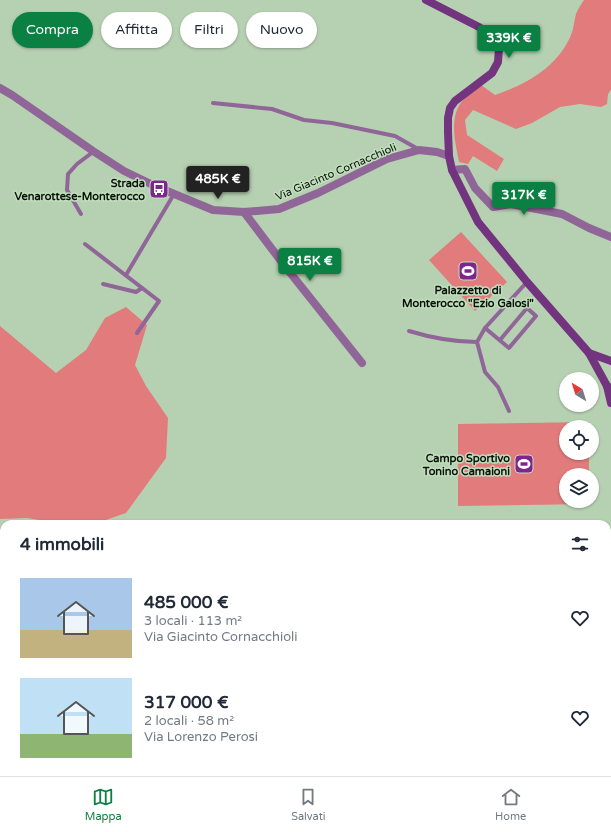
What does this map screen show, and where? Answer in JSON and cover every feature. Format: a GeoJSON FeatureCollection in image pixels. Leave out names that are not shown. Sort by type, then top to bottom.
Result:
{"type":"FeatureCollection","features":[{"type":"Feature","properties":{"kind":"main road"},"geometry":{"type":"LineString","coordinates":[[426,0],[479,27],[491,36],[499,48],[498,62],[492,73],[455,101],[450,108],[448,118],[449,152],[452,170],[478,222],[527,282],[589,353],[609,387],[611,403]]}},
{"type":"Feature","properties":{"kind":"main road"},"geometry":{"type":"LineString","coordinates":[[589,353],[611,361]]}},
{"type":"Feature","properties":{"kind":"street","name":"Via Giacinto Cornacchioli"},"geometry":{"type":"LineString","coordinates":[[0,88],[12,94],[124,171],[155,186],[213,210],[244,212],[279,209],[318,193],[387,159],[419,150],[449,152]]}},
{"type":"Feature","properties":{"kind":"street"},"geometry":{"type":"LineString","coordinates":[[452,170],[465,169],[474,188],[493,206],[511,204],[562,214],[589,228],[611,237]]}},
{"type":"Feature","properties":{"kind":"street"},"geometry":{"type":"LineString","coordinates":[[244,212],[362,363]]}},
{"type":"Feature","properties":{"kind":"lane"},"geometry":{"type":"LineString","coordinates":[[213,103],[272,108],[304,120],[332,123],[395,136],[419,150]]}},
{"type":"Feature","properties":{"kind":"lane"},"geometry":{"type":"LineString","coordinates":[[81,214],[67,190],[68,174],[77,164],[94,151]]}},
{"type":"Feature","properties":{"kind":"lane"},"geometry":{"type":"LineString","coordinates":[[126,275],[174,194]]}},
{"type":"Feature","properties":{"kind":"lane"},"geometry":{"type":"LineString","coordinates":[[85,244],[159,301],[137,333]]}},
{"type":"Feature","properties":{"kind":"lane"},"geometry":{"type":"LineString","coordinates":[[509,412],[498,387],[486,372],[477,342],[485,328],[527,282]]}},
{"type":"Feature","properties":{"kind":"lane"},"geometry":{"type":"LineString","coordinates":[[103,284],[136,292],[142,288]]}},
{"type":"Feature","properties":{"kind":"lane"},"geometry":{"type":"LineString","coordinates":[[485,328],[509,348],[536,316],[527,308],[500,340]]}},
{"type":"Feature","properties":{"kind":"lane"},"geometry":{"type":"LineString","coordinates":[[408,331],[437,339],[457,342],[477,342]]}},
{"type":"Feature","properties":{"kind":"shaded area"},"geometry":{"type":"Polygon","coordinates":[[[584,0],[611,0],[611,90],[608,94],[607,104],[601,107],[580,104],[560,107],[532,123],[516,129],[473,110],[465,120],[467,135],[504,159],[497,171],[473,156],[468,164],[459,162],[454,126],[460,104],[467,96],[481,85],[495,95],[529,80],[549,65],[565,46],[572,32],[576,14],[584,0]]]}},
{"type":"Feature","properties":{"kind":"shaded area","name":"Palazzetto di Monterocco \"Ezio Galosi\""},"geometry":{"type":"Polygon","coordinates":[[[461,232],[507,282],[475,311],[429,260],[461,232]]]}},
{"type":"Feature","properties":{"kind":"shaded area"},"geometry":{"type":"Polygon","coordinates":[[[126,307],[147,325],[135,365],[146,386],[168,418],[166,458],[126,513],[106,520],[39,520],[27,518],[0,519],[0,326],[56,373],[86,350],[105,318],[126,307]]]}},
{"type":"Feature","properties":{"kind":"shaded area","name":"Campo Sportivo Tonino Camaioni"},"geometry":{"type":"Polygon","coordinates":[[[559,422],[559,460],[589,460],[589,468],[559,468],[559,504],[458,506],[458,424],[559,422]]]}},
{"type":"Feature","properties":{"kind":"place","name":"Strada Venarottese-Monterocco"},"geometry":{"type":"Point","coordinates":[159,189]}},
{"type":"Feature","properties":{"kind":"place","name":"Palazzetto di Monterocco \"Ezio Galosi\""},"geometry":{"type":"Point","coordinates":[468,271]}},
{"type":"Feature","properties":{"kind":"place","name":"Campo Sportivo Tonino Camaioni"},"geometry":{"type":"Point","coordinates":[524,464]}}]}
